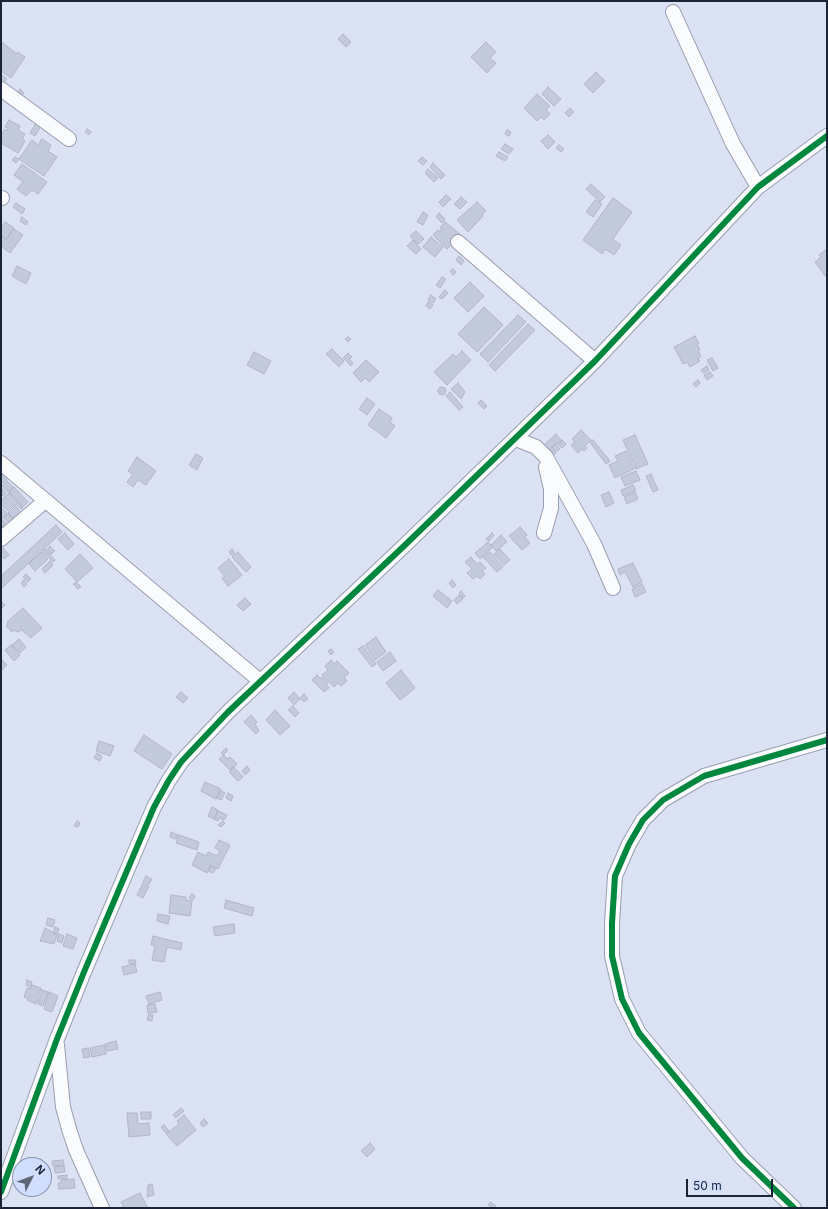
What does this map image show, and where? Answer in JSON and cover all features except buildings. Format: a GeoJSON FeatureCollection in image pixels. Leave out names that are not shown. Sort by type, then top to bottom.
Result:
{"type":"FeatureCollection","features":[{"type":"Feature","properties":{"kind":"street"},"geometry":{"type":"LineString","coordinates":[[673,12],[733,144],[758,187]]}},
{"type":"Feature","properties":{"kind":"street"},"geometry":{"type":"LineString","coordinates":[[1,88],[68,138]]}},
{"type":"Feature","properties":{"kind":"street"},"geometry":{"type":"LineString","coordinates":[[1,1192],[57,1039],[129,865],[169,780],[202,738],[516,439],[595,361],[758,187],[827,136]]}},
{"type":"Feature","properties":{"kind":"street"},"geometry":{"type":"LineString","coordinates":[[458,242],[595,361]]}},
{"type":"Feature","properties":{"kind":"street"},"geometry":{"type":"LineString","coordinates":[[516,439],[536,448],[546,457],[594,544],[613,588]]}},
{"type":"Feature","properties":{"kind":"street"},"geometry":{"type":"LineString","coordinates":[[536,448],[544,460],[551,489],[551,508],[544,533]]}},
{"type":"Feature","properties":{"kind":"street"},"geometry":{"type":"LineString","coordinates":[[1,463],[260,682]]}},
{"type":"Feature","properties":{"kind":"street"},"geometry":{"type":"LineString","coordinates":[[1,539],[45,501]]}},
{"type":"Feature","properties":{"kind":"street"},"geometry":{"type":"LineString","coordinates":[[794,1208],[742,1158],[639,1033],[622,999],[612,956],[612,915],[615,876],[629,844],[643,820],[663,800],[704,776],[827,740]]}},
{"type":"Feature","properties":{"kind":"street"},"geometry":{"type":"LineString","coordinates":[[57,1039],[62,1096],[69,1129],[76,1150],[102,1208]]}},
{"type":"Feature","properties":{"kind":"cycle path"},"geometry":{"type":"LineString","coordinates":[[1,1192],[57,1039],[84,972],[154,807],[181,762],[228,712],[404,546],[595,361],[758,187],[827,136]]}},
{"type":"Feature","properties":{"kind":"cycle path"},"geometry":{"type":"LineString","coordinates":[[794,1208],[742,1158],[639,1033],[622,999],[612,956],[612,923],[615,876],[629,844],[643,820],[663,800],[704,776],[827,740]]}}]}
